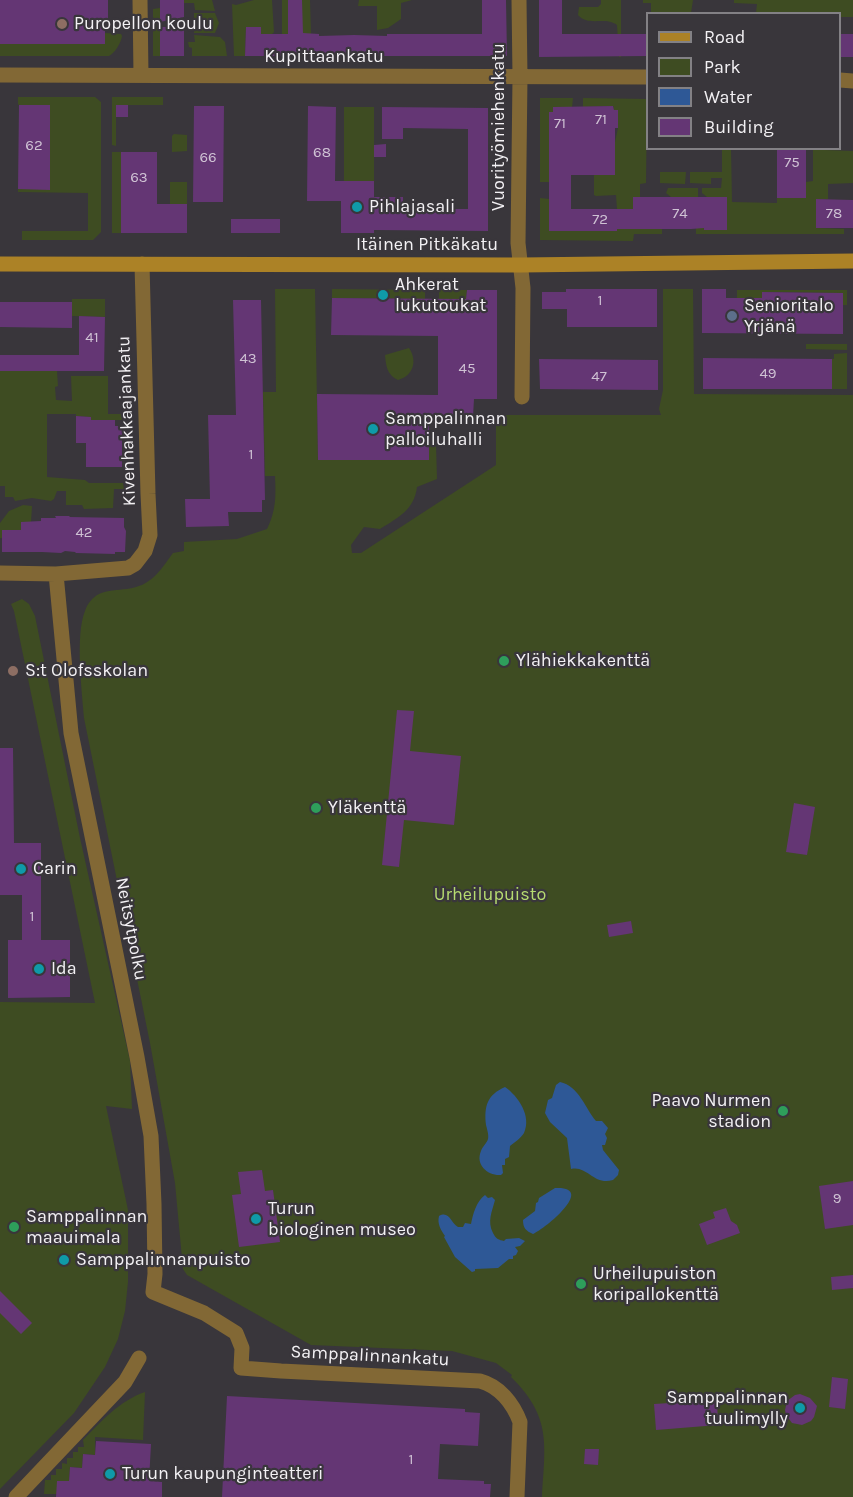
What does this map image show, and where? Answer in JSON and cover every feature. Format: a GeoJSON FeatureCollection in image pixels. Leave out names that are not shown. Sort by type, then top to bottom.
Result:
{"type":"FeatureCollection","features":[{"type":"Feature","properties":{"kind":"main road","name":"Itäinen Pitkäkatu"},"geometry":{"type":"LineString","coordinates":[[0,264],[521,265],[853,261]]}},
{"type":"Feature","properties":{"kind":"street"},"geometry":{"type":"LineString","coordinates":[[140,0],[141,75]]}},
{"type":"Feature","properties":{"kind":"street","name":"Vuorityömiehenkatu"},"geometry":{"type":"LineString","coordinates":[[519,0],[518,243],[523,288],[522,397]]}},
{"type":"Feature","properties":{"kind":"street","name":"Kupittaankatu"},"geometry":{"type":"LineString","coordinates":[[0,75],[646,77]]}},
{"type":"Feature","properties":{"kind":"street","name":"Kivenhakkaajankatu"},"geometry":{"type":"LineString","coordinates":[[56,574],[128,568],[135,564],[145,551],[150,535],[142,264]]}},
{"type":"Feature","properties":{"kind":"street"},"geometry":{"type":"LineString","coordinates":[[0,573],[56,574]]}},
{"type":"Feature","properties":{"kind":"street","name":"Neitsytpolku"},"geometry":{"type":"LineString","coordinates":[[56,574],[71,733],[135,1046],[151,1136],[154,1204],[153,1292],[204,1313],[236,1333],[242,1348],[241,1368]]}},
{"type":"Feature","properties":{"kind":"street"},"geometry":{"type":"LineString","coordinates":[[16,1497],[125,1382],[139,1358]]}},
{"type":"Feature","properties":{"kind":"street","name":"Samppalinnankatu"},"geometry":{"type":"LineString","coordinates":[[241,1368],[487,1383],[509,1402],[520,1422],[516,1497]]}},
{"type":"Feature","properties":{"kind":"green space"},"geometry":{"type":"Polygon","coordinates":[[[184,0],[212,0],[215,11],[195,10],[194,3],[184,3],[184,0]]]}},
{"type":"Feature","properties":{"kind":"green space"},"geometry":{"type":"Polygon","coordinates":[[[272,0],[274,32],[261,34],[260,27],[246,27],[245,56],[234,56],[232,4],[272,0]]]}},
{"type":"Feature","properties":{"kind":"green space"},"geometry":{"type":"Polygon","coordinates":[[[282,0],[310,0],[311,34],[282,56],[282,0]]]}},
{"type":"Feature","properties":{"kind":"green space"},"geometry":{"type":"Polygon","coordinates":[[[359,0],[412,0],[401,3],[401,19],[388,28],[377,30],[377,6],[358,6],[359,0]]]}},
{"type":"Feature","properties":{"kind":"green space"},"geometry":{"type":"Polygon","coordinates":[[[601,0],[621,0],[621,57],[619,57],[617,25],[607,21],[582,19],[578,15],[579,7],[598,7],[601,0]]]}},
{"type":"Feature","properties":{"kind":"green space"},"geometry":{"type":"Polygon","coordinates":[[[643,0],[693,0],[691,12],[651,12],[651,3],[643,3],[643,0]]]}},
{"type":"Feature","properties":{"kind":"green space"},"geometry":{"type":"Polygon","coordinates":[[[734,0],[853,0],[853,17],[841,17],[841,12],[756,12],[757,4],[734,3],[734,0]]]}},
{"type":"Feature","properties":{"kind":"green space"},"geometry":{"type":"Polygon","coordinates":[[[160,8],[160,56],[153,56],[153,9],[160,8]]]}},
{"type":"Feature","properties":{"kind":"green space"},"geometry":{"type":"Polygon","coordinates":[[[194,13],[215,13],[219,23],[215,33],[194,33],[194,13]]]}},
{"type":"Feature","properties":{"kind":"green space"},"geometry":{"type":"Polygon","coordinates":[[[105,33],[122,36],[117,48],[109,56],[0,56],[0,44],[105,44],[105,33]]]}},
{"type":"Feature","properties":{"kind":"green space"},"geometry":{"type":"Polygon","coordinates":[[[194,35],[220,37],[225,42],[227,56],[192,56],[192,48],[189,47],[188,42],[195,42],[194,35]]]}},
{"type":"Feature","properties":{"kind":"green space"},"geometry":{"type":"Polygon","coordinates":[[[18,97],[95,97],[101,102],[101,232],[93,240],[22,240],[22,231],[88,231],[88,193],[18,192],[18,189],[50,189],[46,115],[50,115],[50,106],[19,105],[18,97]]]}},
{"type":"Feature","properties":{"kind":"green space"},"geometry":{"type":"Polygon","coordinates":[[[112,97],[163,97],[163,105],[116,105],[116,146],[112,145],[112,97]]]}},
{"type":"Feature","properties":{"kind":"green space"},"geometry":{"type":"Polygon","coordinates":[[[540,98],[573,98],[572,107],[553,107],[553,112],[549,112],[549,136],[553,136],[553,153],[549,158],[549,182],[540,182],[540,98]]]}},
{"type":"Feature","properties":{"kind":"green space"},"geometry":{"type":"Polygon","coordinates":[[[583,98],[646,99],[646,183],[640,184],[640,197],[662,229],[662,234],[634,234],[633,241],[540,240],[540,198],[549,199],[549,231],[617,209],[616,195],[594,195],[594,175],[615,174],[618,110],[614,110],[613,106],[583,107],[583,98]]]}},
{"type":"Feature","properties":{"kind":"green space"},"geometry":{"type":"Polygon","coordinates":[[[344,107],[374,107],[374,181],[344,181],[344,107]]]}},
{"type":"Feature","properties":{"kind":"green space"},"geometry":{"type":"Polygon","coordinates":[[[174,134],[187,135],[187,151],[172,152],[174,134]]]}},
{"type":"Feature","properties":{"kind":"green space"},"geometry":{"type":"Polygon","coordinates":[[[722,150],[731,150],[732,202],[777,203],[777,198],[806,197],[806,182],[813,181],[813,150],[853,151],[853,183],[828,184],[828,199],[816,200],[816,228],[844,229],[844,234],[696,234],[696,227],[727,229],[727,197],[707,197],[702,193],[702,188],[721,188],[722,178],[711,178],[711,184],[690,183],[690,172],[722,172],[722,150]]]}},
{"type":"Feature","properties":{"kind":"green space"},"geometry":{"type":"Polygon","coordinates":[[[112,152],[121,152],[121,233],[112,233],[112,152]]]}},
{"type":"Feature","properties":{"kind":"green space"},"geometry":{"type":"Polygon","coordinates":[[[660,172],[686,172],[685,184],[660,183],[660,172]]]}},
{"type":"Feature","properties":{"kind":"green space"},"geometry":{"type":"Polygon","coordinates":[[[170,182],[187,182],[187,204],[170,204],[170,182]]]}},
{"type":"Feature","properties":{"kind":"green space"},"geometry":{"type":"Polygon","coordinates":[[[668,188],[698,188],[698,201],[671,197],[666,193],[668,188]]]}},
{"type":"Feature","properties":{"kind":"green space","name":"Urheilupuisto"},"geometry":{"type":"Polygon","coordinates":[[[275,289],[315,289],[318,460],[428,460],[429,444],[436,445],[437,479],[417,487],[413,502],[393,521],[380,529],[364,527],[351,545],[352,553],[361,553],[496,465],[496,415],[661,415],[659,409],[663,390],[663,289],[693,289],[694,394],[853,395],[853,1497],[542,1497],[544,1447],[540,1419],[534,1405],[511,1377],[512,1375],[496,1363],[452,1351],[311,1345],[187,1275],[183,1269],[175,1183],[150,1043],[84,718],[80,634],[86,608],[95,597],[105,592],[135,587],[149,581],[173,553],[184,551],[184,542],[237,539],[267,529],[274,509],[275,476],[265,476],[263,392],[276,392],[275,289]]]}},
{"type":"Feature","properties":{"kind":"green space"},"geometry":{"type":"Polygon","coordinates":[[[332,289],[425,290],[425,299],[332,298],[332,289]]]}},
{"type":"Feature","properties":{"kind":"green space"},"geometry":{"type":"Polygon","coordinates":[[[439,290],[467,290],[466,299],[439,299],[439,290]]]}},
{"type":"Feature","properties":{"kind":"green space"},"geometry":{"type":"Polygon","coordinates":[[[737,290],[847,290],[847,305],[843,305],[843,293],[763,292],[762,298],[737,298],[737,290]]]}},
{"type":"Feature","properties":{"kind":"green space"},"geometry":{"type":"Polygon","coordinates":[[[72,299],[105,299],[105,317],[72,316],[72,299]]]}},
{"type":"Feature","properties":{"kind":"green space"},"geometry":{"type":"Polygon","coordinates":[[[806,344],[847,344],[847,350],[806,349],[806,344]]]}},
{"type":"Feature","properties":{"kind":"green space"},"geometry":{"type":"Polygon","coordinates":[[[409,348],[413,358],[412,367],[407,375],[398,380],[389,373],[385,355],[409,348]]]}},
{"type":"Feature","properties":{"kind":"green space"},"geometry":{"type":"Polygon","coordinates":[[[847,353],[847,389],[832,389],[834,354],[847,353]]]}},
{"type":"Feature","properties":{"kind":"green space"},"geometry":{"type":"Polygon","coordinates":[[[0,371],[57,371],[56,400],[72,401],[71,376],[108,376],[108,414],[122,414],[122,420],[91,420],[90,417],[76,416],[76,414],[47,414],[47,477],[85,480],[89,483],[123,483],[124,489],[114,489],[113,508],[84,509],[82,505],[66,505],[66,491],[57,491],[51,501],[32,498],[15,501],[13,497],[5,497],[5,486],[0,486],[0,371]]]}},
{"type":"Feature","properties":{"kind":"green space"},"geometry":{"type":"Polygon","coordinates":[[[23,505],[32,506],[31,522],[21,530],[2,530],[2,538],[0,538],[0,523],[9,511],[23,505]]]}},
{"type":"Feature","properties":{"kind":"green space","name":"Samppalinnanpuisto"},"geometry":{"type":"Polygon","coordinates":[[[22,599],[29,604],[35,616],[80,838],[130,1061],[132,1109],[106,1106],[128,1210],[128,1282],[125,1311],[118,1339],[105,1367],[74,1413],[0,1489],[0,1002],[95,1003],[11,604],[22,599]]]}},
{"type":"Feature","properties":{"kind":"green space"},"geometry":{"type":"Polygon","coordinates":[[[145,1392],[143,1440],[95,1437],[95,1455],[83,1454],[82,1468],[70,1467],[69,1481],[57,1481],[57,1494],[44,1494],[45,1480],[51,1480],[51,1475],[56,1475],[56,1469],[62,1469],[62,1463],[67,1464],[67,1458],[73,1458],[73,1452],[78,1452],[78,1447],[84,1447],[83,1440],[111,1412],[145,1392]]]}},
{"type":"Feature","properties":{"kind":"water"},"geometry":{"type":"Polygon","coordinates":[[[560,1082],[572,1088],[596,1121],[602,1121],[608,1128],[605,1134],[607,1138],[605,1145],[602,1145],[603,1150],[619,1170],[613,1180],[601,1180],[582,1170],[571,1169],[567,1138],[550,1122],[545,1113],[548,1100],[552,1098],[556,1085],[560,1082]]]}},
{"type":"Feature","properties":{"kind":"water"},"geometry":{"type":"Polygon","coordinates":[[[505,1087],[522,1107],[526,1127],[523,1135],[510,1146],[509,1157],[505,1159],[505,1165],[502,1165],[503,1173],[496,1175],[484,1169],[480,1156],[488,1139],[486,1107],[494,1094],[505,1087]]]}},
{"type":"Feature","properties":{"kind":"water"},"geometry":{"type":"Polygon","coordinates":[[[555,1188],[567,1189],[571,1194],[570,1200],[548,1224],[533,1234],[528,1232],[523,1220],[535,1211],[539,1198],[555,1188]]]}},
{"type":"Feature","properties":{"kind":"water"},"geometry":{"type":"Polygon","coordinates":[[[485,1195],[495,1200],[490,1220],[495,1237],[504,1241],[519,1238],[525,1241],[515,1247],[518,1251],[513,1259],[509,1259],[498,1268],[475,1269],[472,1272],[455,1257],[440,1227],[439,1216],[448,1216],[458,1227],[463,1227],[465,1223],[471,1224],[477,1205],[485,1195]]]}},
{"type":"Feature","properties":{"kind":"building","name":"Puropellon koulu"},"geometry":{"type":"Polygon","coordinates":[[[0,0],[108,0],[105,44],[0,44],[0,0]]]}},
{"type":"Feature","properties":{"kind":"building"},"geometry":{"type":"Polygon","coordinates":[[[160,0],[184,0],[184,17],[160,22],[160,0]]]}},
{"type":"Feature","properties":{"kind":"building"},"geometry":{"type":"Polygon","coordinates":[[[288,0],[302,0],[303,33],[319,34],[319,36],[387,36],[387,34],[482,34],[482,0],[506,0],[507,56],[245,56],[246,27],[261,27],[261,34],[288,34],[288,0]]]}},
{"type":"Feature","properties":{"kind":"building"},"geometry":{"type":"Polygon","coordinates":[[[539,0],[562,0],[562,34],[646,34],[646,56],[539,57],[539,0]]]}},
{"type":"Feature","properties":{"kind":"building"},"geometry":{"type":"Polygon","coordinates":[[[160,27],[184,27],[184,56],[160,56],[160,27]]]}},
{"type":"Feature","properties":{"kind":"building"},"geometry":{"type":"Polygon","coordinates":[[[841,34],[853,34],[853,57],[841,57],[841,34]]]}},
{"type":"Feature","properties":{"kind":"building"},"geometry":{"type":"Polygon","coordinates":[[[19,105],[50,105],[50,190],[18,189],[19,105]]]}},
{"type":"Feature","properties":{"kind":"building"},"geometry":{"type":"Polygon","coordinates":[[[116,105],[128,105],[128,117],[116,117],[116,105]]]}},
{"type":"Feature","properties":{"kind":"building"},"geometry":{"type":"Polygon","coordinates":[[[194,106],[224,106],[223,202],[193,202],[194,106]]]}},
{"type":"Feature","properties":{"kind":"building"},"geometry":{"type":"Polygon","coordinates":[[[308,106],[336,107],[335,181],[374,181],[374,197],[403,197],[403,209],[468,209],[468,129],[403,128],[403,139],[382,139],[382,107],[488,108],[488,231],[374,230],[374,233],[341,233],[341,201],[307,201],[308,106]]]}},
{"type":"Feature","properties":{"kind":"building"},"geometry":{"type":"Polygon","coordinates":[[[613,106],[614,110],[618,110],[618,128],[615,128],[615,175],[571,175],[571,209],[633,209],[633,197],[727,197],[727,230],[704,230],[704,228],[549,231],[549,112],[553,112],[553,107],[613,106]]]}},
{"type":"Feature","properties":{"kind":"building"},"geometry":{"type":"Polygon","coordinates":[[[386,144],[386,157],[374,157],[374,145],[386,144]]]}},
{"type":"Feature","properties":{"kind":"building"},"geometry":{"type":"Polygon","coordinates":[[[777,150],[806,150],[806,198],[777,198],[777,150]]]}},
{"type":"Feature","properties":{"kind":"building"},"geometry":{"type":"Polygon","coordinates":[[[121,152],[157,152],[157,204],[187,204],[187,233],[121,233],[121,152]]]}},
{"type":"Feature","properties":{"kind":"building"},"geometry":{"type":"Polygon","coordinates":[[[816,199],[853,200],[853,228],[816,228],[816,199]]]}},
{"type":"Feature","properties":{"kind":"building"},"geometry":{"type":"Polygon","coordinates":[[[231,219],[280,219],[280,233],[231,233],[231,219]]]}},
{"type":"Feature","properties":{"kind":"building"},"geometry":{"type":"Polygon","coordinates":[[[566,289],[657,289],[657,327],[567,327],[567,309],[542,309],[542,292],[566,292],[566,289]]]}},
{"type":"Feature","properties":{"kind":"building"},"geometry":{"type":"Polygon","coordinates":[[[702,289],[726,289],[726,298],[762,298],[762,292],[843,293],[843,334],[702,333],[702,289]]]}},
{"type":"Feature","properties":{"kind":"building"},"geometry":{"type":"Polygon","coordinates":[[[467,290],[497,290],[497,399],[474,399],[473,416],[429,415],[429,460],[318,460],[317,394],[438,395],[438,336],[331,335],[332,298],[466,299],[467,290]]]}},
{"type":"Feature","properties":{"kind":"building"},"geometry":{"type":"Polygon","coordinates":[[[233,300],[261,300],[265,500],[262,500],[262,512],[228,512],[229,526],[186,527],[185,499],[210,499],[208,415],[236,415],[233,300]]]}},
{"type":"Feature","properties":{"kind":"building"},"geometry":{"type":"Polygon","coordinates":[[[0,302],[72,302],[72,328],[0,327],[0,302]]]}},
{"type":"Feature","properties":{"kind":"building"},"geometry":{"type":"Polygon","coordinates":[[[79,316],[105,317],[104,371],[0,371],[0,355],[79,355],[79,316]]]}},
{"type":"Feature","properties":{"kind":"building"},"geometry":{"type":"Polygon","coordinates":[[[703,358],[832,359],[832,389],[703,389],[703,358]]]}},
{"type":"Feature","properties":{"kind":"building"},"geometry":{"type":"Polygon","coordinates":[[[539,359],[658,360],[658,390],[540,389],[539,359]]]}},
{"type":"Feature","properties":{"kind":"building"},"geometry":{"type":"Polygon","coordinates":[[[76,416],[91,417],[91,420],[115,420],[115,426],[122,426],[122,467],[86,467],[86,443],[76,443],[76,416]]]}},
{"type":"Feature","properties":{"kind":"building"},"geometry":{"type":"Polygon","coordinates":[[[55,516],[124,518],[125,552],[115,552],[115,554],[65,551],[61,553],[2,552],[2,530],[21,530],[21,522],[41,521],[41,518],[56,518],[55,516]]]}},
{"type":"Feature","properties":{"kind":"building"},"geometry":{"type":"Polygon","coordinates":[[[397,710],[414,711],[410,751],[461,756],[454,825],[404,820],[399,867],[382,865],[397,710]]]}},
{"type":"Feature","properties":{"kind":"building"},"geometry":{"type":"Polygon","coordinates":[[[0,748],[13,748],[14,843],[41,843],[41,940],[70,940],[70,997],[8,998],[8,940],[22,940],[22,895],[0,895],[0,748]]]}},
{"type":"Feature","properties":{"kind":"building"},"geometry":{"type":"Polygon","coordinates":[[[794,803],[815,807],[807,855],[786,852],[794,803]]]}},
{"type":"Feature","properties":{"kind":"building"},"geometry":{"type":"Polygon","coordinates":[[[631,921],[633,933],[609,937],[607,925],[631,921]]]}},
{"type":"Feature","properties":{"kind":"building","name":"Turun biologinen museo"},"geometry":{"type":"Polygon","coordinates":[[[262,1170],[265,1191],[273,1190],[280,1242],[239,1247],[232,1195],[241,1194],[238,1172],[262,1170]]]}},
{"type":"Feature","properties":{"kind":"building"},"geometry":{"type":"Polygon","coordinates":[[[853,1181],[853,1225],[825,1229],[819,1186],[853,1181]]]}},
{"type":"Feature","properties":{"kind":"building"},"geometry":{"type":"Polygon","coordinates":[[[726,1208],[731,1221],[737,1225],[740,1233],[707,1245],[699,1224],[715,1218],[713,1212],[726,1208]]]}},
{"type":"Feature","properties":{"kind":"building"},"geometry":{"type":"Polygon","coordinates":[[[853,1275],[853,1288],[832,1290],[831,1277],[853,1275]]]}},
{"type":"Feature","properties":{"kind":"building"},"geometry":{"type":"Polygon","coordinates":[[[0,1291],[32,1323],[21,1334],[0,1313],[0,1291]]]}},
{"type":"Feature","properties":{"kind":"building"},"geometry":{"type":"Polygon","coordinates":[[[832,1377],[848,1379],[845,1409],[829,1407],[832,1377]]]}},
{"type":"Feature","properties":{"kind":"building","name":"Samppalinnan tuulimylly"},"geometry":{"type":"Polygon","coordinates":[[[800,1394],[810,1398],[817,1406],[811,1421],[802,1425],[792,1423],[785,1410],[787,1401],[800,1394]]]}},
{"type":"Feature","properties":{"kind":"building"},"geometry":{"type":"Polygon","coordinates":[[[227,1396],[465,1409],[465,1412],[480,1413],[478,1446],[440,1444],[438,1479],[484,1481],[484,1484],[491,1484],[490,1497],[222,1497],[227,1396]]]}},
{"type":"Feature","properties":{"kind":"building"},"geometry":{"type":"Polygon","coordinates":[[[717,1400],[718,1425],[656,1430],[654,1404],[717,1400]]]}},
{"type":"Feature","properties":{"kind":"building","name":"Turun kaupunginteatteri"},"geometry":{"type":"Polygon","coordinates":[[[96,1441],[151,1444],[149,1481],[162,1482],[162,1497],[56,1497],[57,1481],[69,1481],[70,1467],[82,1468],[83,1454],[95,1455],[96,1441]]]}},
{"type":"Feature","properties":{"kind":"building"},"geometry":{"type":"Polygon","coordinates":[[[585,1449],[599,1449],[598,1465],[584,1464],[585,1449]]]}},
{"type":"Feature","properties":{"kind":"place","name":"Puropellon koulu"},"geometry":{"type":"Point","coordinates":[62,24]}},
{"type":"Feature","properties":{"kind":"place","name":"Pihlajasali"},"geometry":{"type":"Point","coordinates":[357,207]}},
{"type":"Feature","properties":{"kind":"place","name":"Ahkerat lukutoukat"},"geometry":{"type":"Point","coordinates":[383,295]}},
{"type":"Feature","properties":{"kind":"place","name":"Senioritalo Yrjänä"},"geometry":{"type":"Point","coordinates":[732,316]}},
{"type":"Feature","properties":{"kind":"place","name":"Samppalinnan palloiluhalli"},"geometry":{"type":"Point","coordinates":[373,429]}},
{"type":"Feature","properties":{"kind":"place","name":"Ylähiekkakenttä"},"geometry":{"type":"Point","coordinates":[504,661]}},
{"type":"Feature","properties":{"kind":"place","name":"S:t Olofsskolan"},"geometry":{"type":"Point","coordinates":[13,671]}},
{"type":"Feature","properties":{"kind":"place","name":"Yläkenttä"},"geometry":{"type":"Point","coordinates":[316,808]}},
{"type":"Feature","properties":{"kind":"place","name":"Carin"},"geometry":{"type":"Point","coordinates":[21,869]}},
{"type":"Feature","properties":{"kind":"place","name":"Ida"},"geometry":{"type":"Point","coordinates":[39,969]}},
{"type":"Feature","properties":{"kind":"place","name":"Paavo Nurmen stadion"},"geometry":{"type":"Point","coordinates":[783,1111]}},
{"type":"Feature","properties":{"kind":"place","name":"Turun biologinen museo"},"geometry":{"type":"Point","coordinates":[256,1219]}},
{"type":"Feature","properties":{"kind":"place","name":"Samppalinnan maauimala"},"geometry":{"type":"Point","coordinates":[14,1227]}},
{"type":"Feature","properties":{"kind":"place","name":"Samppalinnanpuisto"},"geometry":{"type":"Point","coordinates":[64,1260]}},
{"type":"Feature","properties":{"kind":"place","name":"Urheilupuiston koripallokenttä"},"geometry":{"type":"Point","coordinates":[581,1284]}},
{"type":"Feature","properties":{"kind":"place","name":"Samppalinnan tuulimylly"},"geometry":{"type":"Point","coordinates":[800,1408]}},
{"type":"Feature","properties":{"kind":"place","name":"Turun kaupunginteatteri"},"geometry":{"type":"Point","coordinates":[110,1474]}}]}
